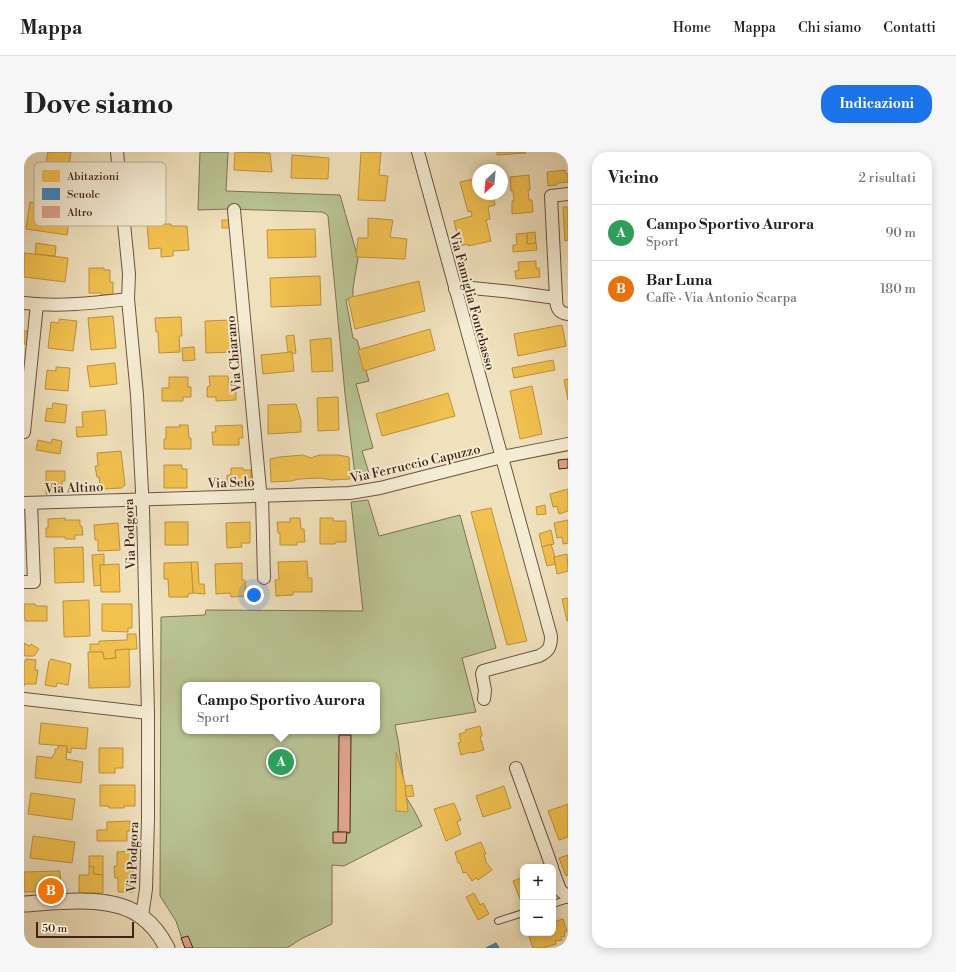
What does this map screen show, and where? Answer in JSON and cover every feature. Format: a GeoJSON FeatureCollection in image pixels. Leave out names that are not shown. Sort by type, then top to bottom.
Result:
{"type":"FeatureCollection","features":[{"type":"Feature","properties":{"kind":"street","name":"Via Podgora"},"geometry":{"type":"LineString","coordinates":[[117,152],[118,162]]}},
{"type":"Feature","properties":{"kind":"street","name":"Via Famiglia Fontebasso"},"geometry":{"type":"LineString","coordinates":[[418,152],[502,458]]}},
{"type":"Feature","properties":{"kind":"street"},"geometry":{"type":"LineString","coordinates":[[568,194],[552,196],[556,298],[560,312],[568,314]]}},
{"type":"Feature","properties":{"kind":"street","name":"Via Chiarano"},"geometry":{"type":"LineString","coordinates":[[234,210],[260,490],[262,496]]}},
{"type":"Feature","properties":{"kind":"street","name":"Via Podgora"},"geometry":{"type":"LineString","coordinates":[[124,226],[129,274],[128,299],[137,395],[142,499],[148,713],[148,819],[146,889],[142,916]]}},
{"type":"Feature","properties":{"kind":"street"},"geometry":{"type":"LineString","coordinates":[[455,289],[472,288],[556,298]]}},
{"type":"Feature","properties":{"kind":"street"},"geometry":{"type":"LineString","coordinates":[[24,303],[83,304],[128,299]]}},
{"type":"Feature","properties":{"kind":"street"},"geometry":{"type":"LineString","coordinates":[[24,432],[37,304]]}},
{"type":"Feature","properties":{"kind":"street","name":"Via Ferruccio Capuzzo"},"geometry":{"type":"LineString","coordinates":[[262,496],[359,492],[568,444]]}},
{"type":"Feature","properties":{"kind":"street"},"geometry":{"type":"LineString","coordinates":[[484,699],[485,690],[482,674],[483,672],[539,656],[549,649],[551,643],[551,636],[502,458]]}},
{"type":"Feature","properties":{"kind":"street","name":"Via Selo"},"geometry":{"type":"LineString","coordinates":[[142,499],[262,496],[264,578]]}},
{"type":"Feature","properties":{"kind":"street","name":"Via Altino"},"geometry":{"type":"LineString","coordinates":[[24,582],[34,582],[27,503],[142,499]]}},
{"type":"Feature","properties":{"kind":"street"},"geometry":{"type":"LineString","coordinates":[[24,700],[148,713]]}},
{"type":"Feature","properties":{"kind":"street"},"geometry":{"type":"LineString","coordinates":[[516,768],[551,864]]}},
{"type":"Feature","properties":{"kind":"street"},"geometry":{"type":"LineString","coordinates":[[556,879],[560,890],[568,898]]}},
{"type":"Feature","properties":{"kind":"street"},"geometry":{"type":"LineString","coordinates":[[24,904],[98,902],[118,905],[142,916],[155,929],[167,948]]}},
{"type":"Feature","properties":{"kind":"lane"},"geometry":{"type":"LineString","coordinates":[[556,903],[568,898]]}},
{"type":"Feature","properties":{"kind":"lane"},"geometry":{"type":"LineString","coordinates":[[498,921],[520,914]]}},
{"type":"Feature","properties":{"kind":"green space"},"geometry":{"type":"Polygon","coordinates":[[[200,152],[228,152],[226,191],[340,195],[358,258],[353,288],[353,298],[346,300],[353,338],[357,340],[369,381],[356,384],[373,448],[362,451],[371,479],[356,483],[345,394],[328,216],[322,212],[228,209],[198,210],[200,152]]]}},
{"type":"Feature","properties":{"kind":"green space"},"geometry":{"type":"Polygon","coordinates":[[[368,500],[379,536],[460,515],[496,648],[462,658],[476,712],[395,725],[406,797],[422,826],[344,866],[332,865],[332,924],[301,939],[287,948],[185,948],[176,921],[160,896],[161,617],[205,615],[206,610],[363,611],[351,502],[368,500]]]}},
{"type":"Feature","properties":{"kind":"building: Abitazioni"},"geometry":{"type":"Polygon","coordinates":[[[48,152],[71,152],[70,162],[46,162],[48,152]]]}},
{"type":"Feature","properties":{"kind":"building: Abitazioni"},"geometry":{"type":"Polygon","coordinates":[[[235,152],[270,153],[272,172],[234,170],[235,152]]]}},
{"type":"Feature","properties":{"kind":"building: Abitazioni"},"geometry":{"type":"Polygon","coordinates":[[[361,152],[381,152],[379,175],[388,176],[385,201],[358,200],[361,152]]]}},
{"type":"Feature","properties":{"kind":"building: Abitazioni"},"geometry":{"type":"Polygon","coordinates":[[[497,152],[525,152],[526,153],[497,155],[497,152]]]}},
{"type":"Feature","properties":{"kind":"building: Abitazioni"},"geometry":{"type":"Polygon","coordinates":[[[292,155],[329,158],[328,179],[291,178],[292,155]]]}},
{"type":"Feature","properties":{"kind":"building: Abitazioni"},"geometry":{"type":"Polygon","coordinates":[[[565,170],[566,174],[568,174],[568,182],[548,186],[547,172],[565,170]]]}},
{"type":"Feature","properties":{"kind":"building: Abitazioni"},"geometry":{"type":"Polygon","coordinates":[[[529,175],[529,200],[532,200],[533,212],[512,214],[512,201],[514,201],[513,191],[511,191],[510,177],[529,175]]]}},
{"type":"Feature","properties":{"kind":"building: Abitazioni"},"geometry":{"type":"Polygon","coordinates":[[[472,179],[472,200],[494,200],[495,205],[488,207],[490,219],[486,220],[491,241],[468,246],[468,244],[460,246],[454,221],[472,216],[471,211],[468,212],[460,182],[472,179]]]}},
{"type":"Feature","properties":{"kind":"building: Abitazioni"},"geometry":{"type":"Polygon","coordinates":[[[30,202],[34,203],[34,226],[68,226],[67,235],[26,229],[30,202]]]}},
{"type":"Feature","properties":{"kind":"building: Abitazioni"},"geometry":{"type":"Polygon","coordinates":[[[563,207],[568,207],[568,240],[565,241],[563,207]]]}},
{"type":"Feature","properties":{"kind":"building: Abitazioni"},"geometry":{"type":"Polygon","coordinates":[[[368,218],[393,220],[390,237],[407,239],[405,259],[356,257],[358,238],[368,238],[368,218]]]}},
{"type":"Feature","properties":{"kind":"building: Abitazioni"},"geometry":{"type":"Polygon","coordinates":[[[222,220],[230,220],[230,228],[222,228],[222,220]]]}},
{"type":"Feature","properties":{"kind":"building: Abitazioni"},"geometry":{"type":"Polygon","coordinates":[[[166,224],[171,224],[171,226],[187,226],[189,250],[173,251],[173,256],[161,257],[161,248],[149,249],[147,226],[166,226],[166,224]]]}},
{"type":"Feature","properties":{"kind":"building: Abitazioni"},"geometry":{"type":"Polygon","coordinates":[[[315,229],[316,257],[268,258],[267,230],[315,229]]]}},
{"type":"Feature","properties":{"kind":"building: Abitazioni"},"geometry":{"type":"Polygon","coordinates":[[[535,232],[536,243],[527,244],[527,233],[535,232]]]}},
{"type":"Feature","properties":{"kind":"building: Abitazioni"},"geometry":{"type":"Polygon","coordinates":[[[527,233],[527,244],[536,243],[537,250],[513,252],[513,245],[517,245],[516,234],[527,233]]]}},
{"type":"Feature","properties":{"kind":"building: Abitazioni"},"geometry":{"type":"Polygon","coordinates":[[[36,243],[56,246],[55,256],[35,254],[36,243]]]}},
{"type":"Feature","properties":{"kind":"building: Abitazioni"},"geometry":{"type":"Polygon","coordinates":[[[24,253],[68,258],[65,282],[24,277],[24,253]]]}},
{"type":"Feature","properties":{"kind":"building: Abitazioni"},"geometry":{"type":"Polygon","coordinates":[[[536,261],[536,268],[539,268],[540,277],[516,279],[515,271],[519,270],[518,262],[536,261]]]}},
{"type":"Feature","properties":{"kind":"building: Abitazioni"},"geometry":{"type":"Polygon","coordinates":[[[89,268],[104,268],[104,270],[110,270],[110,282],[113,282],[113,295],[89,293],[89,268]]]}},
{"type":"Feature","properties":{"kind":"building: Abitazioni"},"geometry":{"type":"Polygon","coordinates":[[[320,276],[321,305],[271,307],[270,278],[320,276]]]}},
{"type":"Feature","properties":{"kind":"building: Abitazioni"},"geometry":{"type":"Polygon","coordinates":[[[419,281],[425,311],[355,329],[348,298],[419,281]]]}},
{"type":"Feature","properties":{"kind":"building: Abitazioni"},"geometry":{"type":"Polygon","coordinates":[[[113,316],[116,348],[91,350],[88,318],[113,316]]]}},
{"type":"Feature","properties":{"kind":"building: Abitazioni"},"geometry":{"type":"Polygon","coordinates":[[[181,317],[182,336],[179,336],[180,352],[159,353],[158,332],[156,332],[155,318],[181,317]]]}},
{"type":"Feature","properties":{"kind":"building: Abitazioni"},"geometry":{"type":"Polygon","coordinates":[[[59,319],[77,321],[73,351],[48,348],[51,322],[59,323],[59,319]]]}},
{"type":"Feature","properties":{"kind":"building: Abitazioni"},"geometry":{"type":"Polygon","coordinates":[[[232,320],[233,352],[206,353],[205,321],[232,320]]]}},
{"type":"Feature","properties":{"kind":"building: Abitazioni"},"geometry":{"type":"Polygon","coordinates":[[[562,325],[566,346],[518,356],[514,334],[562,325]]]}},
{"type":"Feature","properties":{"kind":"building: Abitazioni"},"geometry":{"type":"Polygon","coordinates":[[[430,329],[435,350],[364,371],[358,350],[430,329]]]}},
{"type":"Feature","properties":{"kind":"building: Abitazioni"},"geometry":{"type":"Polygon","coordinates":[[[24,331],[28,331],[27,344],[24,344],[24,331]]]}},
{"type":"Feature","properties":{"kind":"building: Abitazioni"},"geometry":{"type":"Polygon","coordinates":[[[294,335],[296,353],[293,354],[292,352],[288,352],[286,336],[294,335]]]}},
{"type":"Feature","properties":{"kind":"building: Abitazioni"},"geometry":{"type":"Polygon","coordinates":[[[331,338],[333,371],[312,372],[310,340],[331,338]]]}},
{"type":"Feature","properties":{"kind":"building: Abitazioni"},"geometry":{"type":"Polygon","coordinates":[[[194,347],[195,360],[183,361],[182,348],[194,347]]]}},
{"type":"Feature","properties":{"kind":"building: Abitazioni"},"geometry":{"type":"Polygon","coordinates":[[[292,352],[294,371],[263,374],[261,355],[292,352]]]}},
{"type":"Feature","properties":{"kind":"building: Abitazioni"},"geometry":{"type":"Polygon","coordinates":[[[553,360],[555,370],[514,378],[512,368],[553,360]]]}},
{"type":"Feature","properties":{"kind":"building: Abitazioni"},"geometry":{"type":"Polygon","coordinates":[[[115,363],[117,384],[90,387],[87,366],[115,363]]]}},
{"type":"Feature","properties":{"kind":"building: Abitazioni"},"geometry":{"type":"Polygon","coordinates":[[[56,367],[70,368],[68,391],[45,389],[47,370],[56,371],[56,367]]]}},
{"type":"Feature","properties":{"kind":"building: Abitazioni"},"geometry":{"type":"Polygon","coordinates":[[[209,376],[228,376],[229,386],[236,386],[236,400],[216,401],[216,397],[207,397],[207,387],[210,386],[209,376]]]}},
{"type":"Feature","properties":{"kind":"building: Abitazioni"},"geometry":{"type":"Polygon","coordinates":[[[169,377],[188,377],[188,387],[191,387],[191,397],[183,397],[183,401],[162,401],[162,388],[169,388],[169,377]]]}},
{"type":"Feature","properties":{"kind":"building: Abitazioni"},"geometry":{"type":"Polygon","coordinates":[[[568,379],[568,400],[564,380],[568,379]]]}},
{"type":"Feature","properties":{"kind":"building: Abitazioni"},"geometry":{"type":"Polygon","coordinates":[[[532,386],[542,434],[520,439],[510,391],[532,386]]]}},
{"type":"Feature","properties":{"kind":"building: Abitazioni"},"geometry":{"type":"Polygon","coordinates":[[[448,393],[455,416],[382,436],[376,414],[448,393]]]}},
{"type":"Feature","properties":{"kind":"building: Abitazioni"},"geometry":{"type":"Polygon","coordinates":[[[338,397],[339,430],[318,431],[317,398],[338,397]]]}},
{"type":"Feature","properties":{"kind":"building: Abitazioni"},"geometry":{"type":"Polygon","coordinates":[[[53,403],[67,405],[65,423],[45,421],[47,408],[52,409],[53,403]]]}},
{"type":"Feature","properties":{"kind":"building: Abitazioni"},"geometry":{"type":"Polygon","coordinates":[[[296,404],[301,421],[301,432],[268,434],[268,405],[296,404]]]}},
{"type":"Feature","properties":{"kind":"building: Abitazioni"},"geometry":{"type":"Polygon","coordinates":[[[105,410],[107,435],[77,437],[76,427],[83,427],[82,412],[105,410]]]}},
{"type":"Feature","properties":{"kind":"building: Abitazioni"},"geometry":{"type":"Polygon","coordinates":[[[179,425],[188,425],[189,438],[191,438],[191,449],[164,449],[166,427],[180,427],[179,425]]]}},
{"type":"Feature","properties":{"kind":"building: Abitazioni"},"geometry":{"type":"Polygon","coordinates":[[[242,425],[243,438],[239,438],[239,445],[213,445],[212,432],[216,432],[215,426],[242,425]]]}},
{"type":"Feature","properties":{"kind":"building: Abitazioni"},"geometry":{"type":"Polygon","coordinates":[[[52,439],[62,441],[60,454],[36,450],[38,440],[51,443],[52,439]]]}},
{"type":"Feature","properties":{"kind":"building: Abitazioni"},"geometry":{"type":"Polygon","coordinates":[[[121,451],[125,485],[121,488],[100,488],[99,477],[97,477],[95,466],[98,466],[97,453],[121,451]]]}},
{"type":"Feature","properties":{"kind":"building: Abitazioni"},"geometry":{"type":"Polygon","coordinates":[[[303,455],[311,458],[319,455],[338,455],[349,457],[350,479],[331,480],[321,478],[271,482],[270,459],[303,455]]]}},
{"type":"Feature","properties":{"kind":"building: Abitazioni"},"geometry":{"type":"Polygon","coordinates":[[[164,465],[182,465],[182,469],[187,469],[187,488],[164,488],[164,465]]]}},
{"type":"Feature","properties":{"kind":"building: Abitazioni"},"geometry":{"type":"Polygon","coordinates":[[[231,468],[251,470],[251,486],[235,486],[235,484],[227,484],[227,475],[231,475],[231,468]]]}},
{"type":"Feature","properties":{"kind":"building: Abitazioni"},"geometry":{"type":"Polygon","coordinates":[[[46,471],[65,471],[65,481],[62,481],[62,493],[46,494],[46,471]]]}},
{"type":"Feature","properties":{"kind":"building: Abitazioni"},"geometry":{"type":"Polygon","coordinates":[[[568,489],[568,511],[559,514],[557,506],[553,507],[550,494],[568,489]]]}},
{"type":"Feature","properties":{"kind":"building: Abitazioni"},"geometry":{"type":"Polygon","coordinates":[[[545,505],[546,514],[537,515],[536,507],[545,505]]]}},
{"type":"Feature","properties":{"kind":"building: Abitazioni"},"geometry":{"type":"Polygon","coordinates":[[[491,508],[527,641],[507,645],[471,512],[491,508]]]}},
{"type":"Feature","properties":{"kind":"building: Abitazioni"},"geometry":{"type":"Polygon","coordinates":[[[65,518],[65,520],[80,520],[83,535],[75,535],[75,539],[65,539],[65,537],[46,537],[48,519],[65,518]]]}},
{"type":"Feature","properties":{"kind":"building: Abitazioni"},"geometry":{"type":"Polygon","coordinates":[[[290,518],[300,518],[301,529],[304,529],[305,542],[297,542],[297,545],[280,545],[280,533],[278,533],[277,522],[290,522],[290,518]]]}},
{"type":"Feature","properties":{"kind":"building: Abitazioni"},"geometry":{"type":"Polygon","coordinates":[[[320,518],[333,518],[333,521],[346,521],[346,542],[320,544],[320,518]]]}},
{"type":"Feature","properties":{"kind":"building: Abitazioni"},"geometry":{"type":"Polygon","coordinates":[[[568,520],[568,543],[563,544],[562,537],[557,538],[554,523],[568,520]]]}},
{"type":"Feature","properties":{"kind":"building: Abitazioni"},"geometry":{"type":"Polygon","coordinates":[[[165,522],[188,522],[188,545],[165,545],[165,522]]]}},
{"type":"Feature","properties":{"kind":"building: Abitazioni"},"geometry":{"type":"Polygon","coordinates":[[[250,522],[250,543],[241,543],[242,547],[227,548],[226,523],[250,522]]]}},
{"type":"Feature","properties":{"kind":"building: Abitazioni"},"geometry":{"type":"Polygon","coordinates":[[[118,523],[120,550],[98,551],[98,540],[95,540],[94,525],[118,523]]]}},
{"type":"Feature","properties":{"kind":"building: Abitazioni"},"geometry":{"type":"Polygon","coordinates":[[[551,530],[554,544],[542,547],[539,534],[551,530]]]}},
{"type":"Feature","properties":{"kind":"building: Abitazioni"},"geometry":{"type":"Polygon","coordinates":[[[551,544],[555,557],[555,564],[547,566],[542,547],[551,544]]]}},
{"type":"Feature","properties":{"kind":"building: Abitazioni"},"geometry":{"type":"Polygon","coordinates":[[[83,547],[84,582],[55,583],[54,548],[83,547]]]}},
{"type":"Feature","properties":{"kind":"building: Abitazioni"},"geometry":{"type":"Polygon","coordinates":[[[104,554],[104,565],[100,565],[101,585],[94,586],[92,555],[104,554]]]}},
{"type":"Feature","properties":{"kind":"building: Abitazioni"},"geometry":{"type":"Polygon","coordinates":[[[567,554],[568,571],[557,574],[554,557],[567,554]]]}},
{"type":"Feature","properties":{"kind":"building: Abitazioni"},"geometry":{"type":"Polygon","coordinates":[[[307,561],[308,578],[312,578],[312,592],[293,592],[293,595],[276,596],[275,580],[279,580],[278,562],[307,561]]]}},
{"type":"Feature","properties":{"kind":"building: Abitazioni"},"geometry":{"type":"Polygon","coordinates":[[[191,562],[198,562],[199,584],[204,584],[205,594],[193,593],[191,562]]]}},
{"type":"Feature","properties":{"kind":"building: Abitazioni"},"geometry":{"type":"Polygon","coordinates":[[[191,562],[193,593],[188,594],[188,597],[169,597],[168,579],[164,579],[164,563],[191,562]]]}},
{"type":"Feature","properties":{"kind":"building: Abitazioni"},"geometry":{"type":"Polygon","coordinates":[[[242,563],[242,580],[245,580],[246,596],[231,597],[230,593],[216,594],[215,564],[242,563]]]}},
{"type":"Feature","properties":{"kind":"building: Abitazioni"},"geometry":{"type":"Polygon","coordinates":[[[119,564],[120,592],[101,592],[100,565],[119,564]]]}},
{"type":"Feature","properties":{"kind":"building: Abitazioni"},"geometry":{"type":"Polygon","coordinates":[[[568,598],[568,621],[567,621],[562,599],[568,598]]]}},
{"type":"Feature","properties":{"kind":"building: Abitazioni"},"geometry":{"type":"Polygon","coordinates":[[[89,600],[90,636],[64,637],[63,601],[89,600]]]}},
{"type":"Feature","properties":{"kind":"building: Abitazioni"},"geometry":{"type":"Polygon","coordinates":[[[24,604],[47,606],[47,621],[25,621],[24,604]]]}},
{"type":"Feature","properties":{"kind":"building: Abitazioni"},"geometry":{"type":"Polygon","coordinates":[[[102,604],[132,604],[132,628],[128,628],[128,632],[102,631],[102,604]]]}},
{"type":"Feature","properties":{"kind":"building: Abitazioni"},"geometry":{"type":"Polygon","coordinates":[[[127,634],[136,634],[137,649],[115,650],[116,658],[104,659],[103,652],[90,652],[90,644],[99,644],[99,641],[127,640],[127,634]]]}},
{"type":"Feature","properties":{"kind":"building: Abitazioni"},"geometry":{"type":"Polygon","coordinates":[[[24,643],[29,646],[31,644],[39,649],[34,656],[24,655],[24,643]]]}},
{"type":"Feature","properties":{"kind":"building: Abitazioni"},"geometry":{"type":"Polygon","coordinates":[[[129,649],[130,687],[89,688],[88,652],[103,652],[104,659],[116,658],[115,650],[129,649]]]}},
{"type":"Feature","properties":{"kind":"building: Abitazioni"},"geometry":{"type":"Polygon","coordinates":[[[26,659],[36,660],[35,670],[38,670],[36,684],[24,684],[24,661],[26,661],[26,659]]]}},
{"type":"Feature","properties":{"kind":"building: Abitazioni"},"geometry":{"type":"Polygon","coordinates":[[[51,659],[71,664],[68,685],[57,683],[56,687],[45,685],[49,661],[51,659]]]}},
{"type":"Feature","properties":{"kind":"building: Abitazioni"},"geometry":{"type":"Polygon","coordinates":[[[41,723],[88,728],[86,749],[71,748],[71,753],[67,752],[67,746],[39,744],[41,723]]]}},
{"type":"Feature","properties":{"kind":"building: Abitazioni"},"geometry":{"type":"Polygon","coordinates":[[[480,726],[482,736],[480,737],[484,750],[461,755],[458,743],[461,742],[459,734],[466,732],[465,730],[480,726]]]}},
{"type":"Feature","properties":{"kind":"building: Abitazioni"},"geometry":{"type":"Polygon","coordinates":[[[58,746],[67,746],[66,759],[83,762],[81,783],[35,778],[37,756],[52,758],[55,753],[55,749],[58,749],[58,746]]]}},
{"type":"Feature","properties":{"kind":"building: Abitazioni"},"geometry":{"type":"Polygon","coordinates":[[[99,748],[123,748],[123,768],[115,768],[115,773],[99,773],[99,748]]]}},
{"type":"Feature","properties":{"kind":"building: Abitazioni"},"geometry":{"type":"Polygon","coordinates":[[[396,752],[405,784],[408,812],[396,811],[396,752]]]}},
{"type":"Feature","properties":{"kind":"building: Abitazioni"},"geometry":{"type":"Polygon","coordinates":[[[100,785],[135,785],[135,806],[109,808],[109,806],[100,806],[100,785]]]}},
{"type":"Feature","properties":{"kind":"building: Abitazioni"},"geometry":{"type":"Polygon","coordinates":[[[412,785],[414,796],[406,797],[405,786],[412,785]]]}},
{"type":"Feature","properties":{"kind":"building: Abitazioni"},"geometry":{"type":"Polygon","coordinates":[[[504,786],[511,808],[483,817],[476,796],[504,786]]]}},
{"type":"Feature","properties":{"kind":"building: Abitazioni"},"geometry":{"type":"Polygon","coordinates":[[[31,793],[75,799],[72,820],[28,814],[31,793]]]}},
{"type":"Feature","properties":{"kind":"building: Abitazioni"},"geometry":{"type":"Polygon","coordinates":[[[454,803],[461,820],[457,822],[461,834],[446,841],[434,809],[454,803]]]}},
{"type":"Feature","properties":{"kind":"building: Abitazioni"},"geometry":{"type":"Polygon","coordinates":[[[568,804],[568,837],[559,840],[548,811],[568,804]]]}},
{"type":"Feature","properties":{"kind":"building: Abitazioni"},"geometry":{"type":"Polygon","coordinates":[[[130,821],[130,831],[127,831],[127,841],[97,841],[97,830],[107,830],[107,822],[130,821]]]}},
{"type":"Feature","properties":{"kind":"building: Abitazioni"},"geometry":{"type":"Polygon","coordinates":[[[33,836],[75,842],[72,863],[30,858],[33,836]]]}},
{"type":"Feature","properties":{"kind":"building: Abitazioni"},"geometry":{"type":"Polygon","coordinates":[[[481,842],[486,854],[484,854],[486,862],[492,870],[478,880],[476,878],[472,881],[466,872],[463,873],[455,852],[481,842]]]}},
{"type":"Feature","properties":{"kind":"building: Abitazioni"},"geometry":{"type":"Polygon","coordinates":[[[132,851],[132,858],[135,858],[136,884],[133,884],[133,892],[118,892],[118,878],[115,878],[114,866],[117,866],[117,852],[132,851]]]}},
{"type":"Feature","properties":{"kind":"building: Abitazioni"},"geometry":{"type":"Polygon","coordinates":[[[568,855],[568,875],[566,876],[559,858],[568,855]]]}},
{"type":"Feature","properties":{"kind":"building: Abitazioni"},"geometry":{"type":"Polygon","coordinates":[[[89,856],[103,856],[103,875],[93,874],[94,867],[89,866],[89,856]]]}},
{"type":"Feature","properties":{"kind":"building: Abitazioni"},"geometry":{"type":"Polygon","coordinates":[[[89,866],[94,867],[93,874],[103,875],[103,893],[79,893],[79,875],[89,875],[89,866]]]}},
{"type":"Feature","properties":{"kind":"building: Abitazioni"},"geometry":{"type":"Polygon","coordinates":[[[60,871],[61,891],[24,892],[24,872],[60,871]]]}},
{"type":"Feature","properties":{"kind":"building: Abitazioni"},"geometry":{"type":"Polygon","coordinates":[[[520,878],[520,899],[513,881],[520,878]]]}},
{"type":"Feature","properties":{"kind":"building: Abitazioni"},"geometry":{"type":"Polygon","coordinates":[[[474,893],[480,905],[483,903],[489,914],[478,920],[466,897],[474,893]]]}},
{"type":"Feature","properties":{"kind":"building: Abitazioni"},"geometry":{"type":"Polygon","coordinates":[[[563,919],[567,931],[564,932],[565,936],[561,937],[562,940],[555,941],[556,944],[543,948],[533,948],[529,936],[556,936],[556,921],[563,919]]]}},
{"type":"Feature","properties":{"kind":"building: Scuole"},"geometry":{"type":"Polygon","coordinates":[[[496,943],[499,948],[486,948],[496,943]]]}},
{"type":"Feature","properties":{"kind":"building: Altro"},"geometry":{"type":"Polygon","coordinates":[[[568,459],[568,468],[559,469],[558,460],[568,459]]]}},
{"type":"Feature","properties":{"kind":"building: Altro"},"geometry":{"type":"Polygon","coordinates":[[[339,735],[351,735],[350,833],[338,832],[339,735]]]}},
{"type":"Feature","properties":{"kind":"building: Altro"},"geometry":{"type":"Polygon","coordinates":[[[333,832],[347,832],[346,843],[333,843],[333,832]]]}},
{"type":"Feature","properties":{"kind":"building: Altro"},"geometry":{"type":"Polygon","coordinates":[[[188,936],[193,948],[185,948],[181,938],[188,936]]]}},
{"type":"Feature","properties":{"kind":"place","name":"Campo Sportivo Aurora"},"geometry":{"type":"Point","coordinates":[281,762]}},
{"type":"Feature","properties":{"kind":"place","name":"Bar Luna"},"geometry":{"type":"Point","coordinates":[51,891]}}]}
